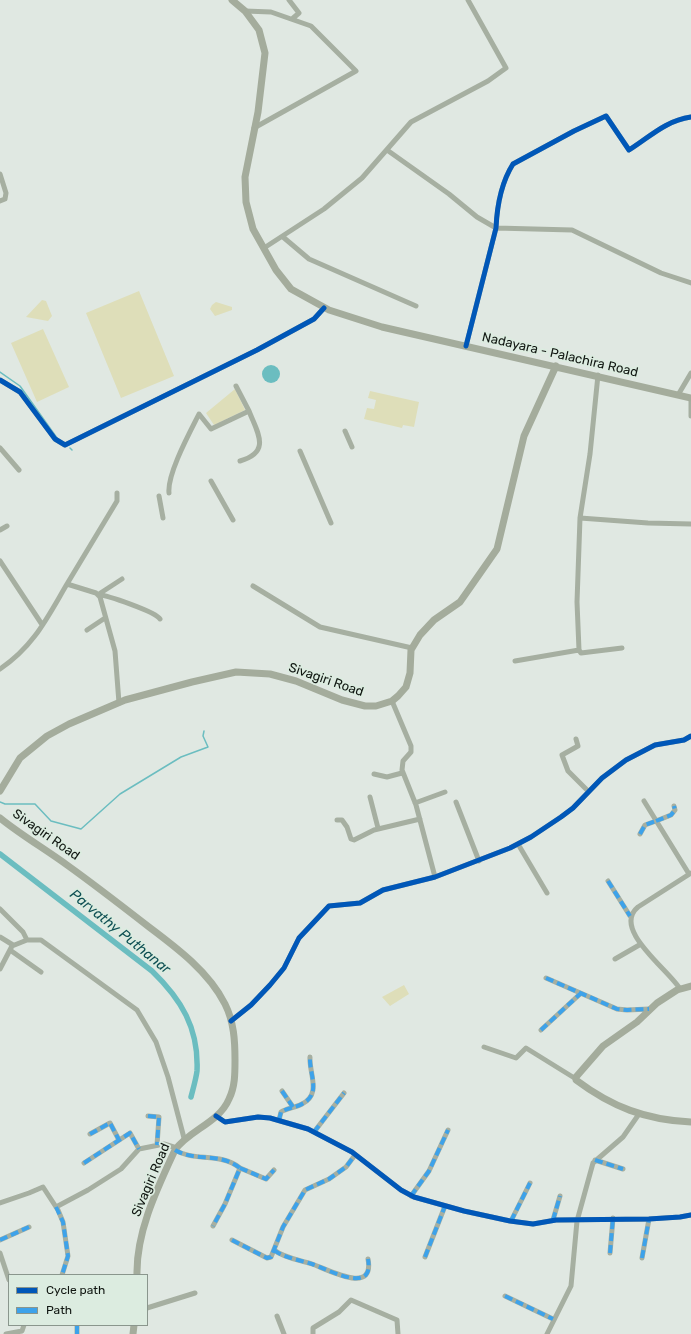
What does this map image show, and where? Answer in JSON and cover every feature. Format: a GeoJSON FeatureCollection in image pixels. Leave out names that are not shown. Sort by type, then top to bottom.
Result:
{"type":"FeatureCollection","features":[{"type":"Feature","properties":{"kind":"main road","name":"Nadayara - Palachira Road"},"geometry":{"type":"LineString","coordinates":[[232,0],[245,11],[259,30],[265,53],[245,177],[246,202],[253,229],[276,270],[287,285],[295,292],[324,308],[382,327],[598,375],[691,398]]}},
{"type":"Feature","properties":{"kind":"main road"},"geometry":{"type":"LineString","coordinates":[[392,701],[406,687],[412,648],[420,634],[434,620],[460,602],[497,549],[524,436],[556,366]]}},
{"type":"Feature","properties":{"kind":"main road","name":"Sivagiri Road"},"geometry":{"type":"LineString","coordinates":[[0,790],[20,758],[47,736],[69,724],[119,704],[125,700],[161,689],[236,672],[270,674],[289,679],[342,700],[365,706],[376,706],[392,701]]}},
{"type":"Feature","properties":{"kind":"main road","name":"Sivagiri Road"},"geometry":{"type":"LineString","coordinates":[[0,818],[99,888],[175,946],[202,973],[216,990],[225,1005],[231,1021],[235,1039],[235,1076],[229,1101],[216,1116],[184,1138],[176,1149],[139,1239],[137,1274]]}},
{"type":"Feature","properties":{"kind":"main road"},"geometry":{"type":"LineString","coordinates":[[691,986],[680,989],[668,995],[649,1009],[637,1022],[603,1046],[576,1078],[576,1080],[595,1094],[639,1114],[658,1120],[691,1122]]}},
{"type":"Feature","properties":{"kind":"street"},"geometry":{"type":"LineString","coordinates":[[289,0],[299,13],[292,19]]}},
{"type":"Feature","properties":{"kind":"street"},"geometry":{"type":"LineString","coordinates":[[264,248],[324,209],[362,178],[411,122],[488,81],[506,68],[468,0]]}},
{"type":"Feature","properties":{"kind":"street"},"geometry":{"type":"LineString","coordinates":[[245,11],[271,12],[311,26],[356,71],[254,128]]}},
{"type":"Feature","properties":{"kind":"street"},"geometry":{"type":"LineString","coordinates":[[466,346],[496,228],[496,210],[508,173],[513,164],[574,131],[606,116],[629,150],[647,139],[665,124],[691,117]]}},
{"type":"Feature","properties":{"kind":"street"},"geometry":{"type":"LineString","coordinates":[[387,150],[449,194],[477,218],[496,228],[572,230],[661,273],[691,283]]}},
{"type":"Feature","properties":{"kind":"street"},"geometry":{"type":"LineString","coordinates":[[0,174],[6,194],[5,199],[0,201]]}},
{"type":"Feature","properties":{"kind":"street"},"geometry":{"type":"LineString","coordinates":[[283,237],[310,259],[416,306]]}},
{"type":"Feature","properties":{"kind":"street"},"geometry":{"type":"LineString","coordinates":[[0,380],[20,392],[55,439],[65,445],[258,350],[314,319],[324,308]]}},
{"type":"Feature","properties":{"kind":"street"},"geometry":{"type":"LineString","coordinates":[[678,395],[691,373]]}},
{"type":"Feature","properties":{"kind":"street"},"geometry":{"type":"LineString","coordinates":[[579,650],[577,602],[580,518],[590,454],[598,375]]}},
{"type":"Feature","properties":{"kind":"street"},"geometry":{"type":"LineString","coordinates":[[236,386],[249,411],[260,440],[260,448],[251,457],[240,461]]}},
{"type":"Feature","properties":{"kind":"street"},"geometry":{"type":"LineString","coordinates":[[691,398],[691,416]]}},
{"type":"Feature","properties":{"kind":"street"},"geometry":{"type":"LineString","coordinates":[[169,493],[170,483],[189,433],[199,414],[211,429],[249,411]]}},
{"type":"Feature","properties":{"kind":"street"},"geometry":{"type":"LineString","coordinates":[[345,431],[352,447]]}},
{"type":"Feature","properties":{"kind":"street"},"geometry":{"type":"LineString","coordinates":[[0,448],[19,470]]}},
{"type":"Feature","properties":{"kind":"street"},"geometry":{"type":"LineString","coordinates":[[300,451],[331,524]]}},
{"type":"Feature","properties":{"kind":"street"},"geometry":{"type":"LineString","coordinates":[[211,481],[233,520]]}},
{"type":"Feature","properties":{"kind":"street"},"geometry":{"type":"LineString","coordinates":[[0,669],[14,660],[31,643],[117,501],[117,493]]}},
{"type":"Feature","properties":{"kind":"street"},"geometry":{"type":"LineString","coordinates":[[159,496],[163,518]]}},
{"type":"Feature","properties":{"kind":"street"},"geometry":{"type":"LineString","coordinates":[[580,518],[648,524],[691,524]]}},
{"type":"Feature","properties":{"kind":"street"},"geometry":{"type":"LineString","coordinates":[[0,530],[7,526]]}},
{"type":"Feature","properties":{"kind":"street"},"geometry":{"type":"LineString","coordinates":[[0,561],[41,623]]}},
{"type":"Feature","properties":{"kind":"street"},"geometry":{"type":"LineString","coordinates":[[99,595],[122,579]]}},
{"type":"Feature","properties":{"kind":"street"},"geometry":{"type":"LineString","coordinates":[[67,584],[99,595],[108,596],[152,614],[160,619]]}},
{"type":"Feature","properties":{"kind":"street"},"geometry":{"type":"LineString","coordinates":[[253,586],[320,627],[412,648]]}},
{"type":"Feature","properties":{"kind":"street"},"geometry":{"type":"LineString","coordinates":[[99,595],[104,605],[105,618],[115,651],[119,704]]}},
{"type":"Feature","properties":{"kind":"street"},"geometry":{"type":"LineString","coordinates":[[88,630],[105,618]]}},
{"type":"Feature","properties":{"kind":"street"},"geometry":{"type":"LineString","coordinates":[[515,661],[579,650],[581,653],[622,648]]}},
{"type":"Feature","properties":{"kind":"street"},"geometry":{"type":"LineString","coordinates":[[392,701],[412,749],[411,753],[403,762],[402,773],[415,803],[435,877]]}},
{"type":"Feature","properties":{"kind":"street"},"geometry":{"type":"LineString","coordinates":[[231,1021],[251,1005],[270,985],[284,968],[299,938],[329,906],[360,903],[382,890],[435,877],[479,861],[518,844],[573,808],[588,791],[616,766],[646,748],[691,736]]}},
{"type":"Feature","properties":{"kind":"street"},"geometry":{"type":"LineString","coordinates":[[576,739],[578,746],[562,755],[568,771],[588,791]]}},
{"type":"Feature","properties":{"kind":"street"},"geometry":{"type":"LineString","coordinates":[[374,774],[387,777],[402,773]]}},
{"type":"Feature","properties":{"kind":"street"},"geometry":{"type":"LineString","coordinates":[[415,803],[445,792]]}},
{"type":"Feature","properties":{"kind":"street"},"geometry":{"type":"LineString","coordinates":[[370,797],[378,828]]}},
{"type":"Feature","properties":{"kind":"street"},"geometry":{"type":"LineString","coordinates":[[630,916],[638,907],[690,874],[644,801]]}},
{"type":"Feature","properties":{"kind":"street"},"geometry":{"type":"LineString","coordinates":[[456,802],[479,861]]}},
{"type":"Feature","properties":{"kind":"street"},"geometry":{"type":"LineString","coordinates":[[640,834],[645,825],[674,814],[674,806]]}},
{"type":"Feature","properties":{"kind":"street"},"geometry":{"type":"LineString","coordinates":[[337,820],[341,820],[346,825],[350,839],[352,840],[378,828],[420,819]]}},
{"type":"Feature","properties":{"kind":"street"},"geometry":{"type":"LineString","coordinates":[[518,844],[547,893]]}},
{"type":"Feature","properties":{"kind":"street"},"geometry":{"type":"LineString","coordinates":[[608,881],[630,916],[631,926],[641,944],[680,989]]}},
{"type":"Feature","properties":{"kind":"street"},"geometry":{"type":"LineString","coordinates":[[0,909],[23,932],[27,940]]}},
{"type":"Feature","properties":{"kind":"street"},"geometry":{"type":"LineString","coordinates":[[0,937],[41,972]]}},
{"type":"Feature","properties":{"kind":"street"},"geometry":{"type":"LineString","coordinates":[[0,969],[12,947],[27,940],[41,940],[137,1010],[156,1042],[168,1076],[184,1138]]}},
{"type":"Feature","properties":{"kind":"street"},"geometry":{"type":"LineString","coordinates":[[615,959],[641,944]]}},
{"type":"Feature","properties":{"kind":"street"},"geometry":{"type":"LineString","coordinates":[[546,978],[617,1009],[649,1009]]}},
{"type":"Feature","properties":{"kind":"street"},"geometry":{"type":"LineString","coordinates":[[541,1030],[580,994]]}},
{"type":"Feature","properties":{"kind":"street"},"geometry":{"type":"LineString","coordinates":[[484,1047],[516,1058],[526,1048],[576,1080]]}},
{"type":"Feature","properties":{"kind":"street"},"geometry":{"type":"LineString","coordinates":[[279,1120],[281,1112],[308,1101],[314,1089],[310,1057]]}},
{"type":"Feature","properties":{"kind":"street"},"geometry":{"type":"LineString","coordinates":[[282,1091],[293,1108]]}},
{"type":"Feature","properties":{"kind":"street"},"geometry":{"type":"LineString","coordinates":[[314,1132],[344,1093]]}},
{"type":"Feature","properties":{"kind":"street"},"geometry":{"type":"LineString","coordinates":[[547,1334],[553,1319],[572,1286],[577,1220],[594,1160],[608,1152],[623,1137],[639,1114]]}},
{"type":"Feature","properties":{"kind":"street"},"geometry":{"type":"LineString","coordinates":[[148,1116],[159,1116],[157,1145]]}},
{"type":"Feature","properties":{"kind":"street"},"geometry":{"type":"LineString","coordinates":[[216,1116],[225,1122],[258,1117],[279,1120],[314,1132],[355,1155],[386,1180],[411,1196],[445,1206],[511,1221],[533,1224],[553,1220],[613,1218],[649,1219],[691,1215]]}},
{"type":"Feature","properties":{"kind":"street"},"geometry":{"type":"LineString","coordinates":[[90,1134],[110,1123],[119,1140]]}},
{"type":"Feature","properties":{"kind":"street"},"geometry":{"type":"LineString","coordinates":[[411,1196],[429,1171],[448,1130]]}},
{"type":"Feature","properties":{"kind":"street"},"geometry":{"type":"LineString","coordinates":[[84,1163],[131,1134],[139,1149]]}},
{"type":"Feature","properties":{"kind":"street"},"geometry":{"type":"LineString","coordinates":[[56,1207],[111,1176],[126,1164],[139,1149],[157,1145],[170,1145],[187,1155],[218,1158],[266,1179],[274,1170]]}},
{"type":"Feature","properties":{"kind":"street"},"geometry":{"type":"LineString","coordinates":[[232,1240],[267,1258],[271,1257],[282,1227],[305,1190],[329,1179],[346,1167],[355,1155]]}},
{"type":"Feature","properties":{"kind":"street"},"geometry":{"type":"LineString","coordinates":[[594,1160],[623,1169]]}},
{"type":"Feature","properties":{"kind":"street"},"geometry":{"type":"LineString","coordinates":[[213,1226],[225,1204],[240,1168]]}},
{"type":"Feature","properties":{"kind":"street"},"geometry":{"type":"LineString","coordinates":[[511,1221],[530,1183]]}},
{"type":"Feature","properties":{"kind":"street"},"geometry":{"type":"LineString","coordinates":[[0,1203],[43,1187],[56,1207],[63,1222],[68,1256],[62,1274]]}},
{"type":"Feature","properties":{"kind":"street"},"geometry":{"type":"LineString","coordinates":[[553,1220],[560,1196]]}},
{"type":"Feature","properties":{"kind":"street"},"geometry":{"type":"LineString","coordinates":[[425,1257],[445,1206]]}},
{"type":"Feature","properties":{"kind":"street"},"geometry":{"type":"LineString","coordinates":[[610,1253],[613,1218]]}},
{"type":"Feature","properties":{"kind":"street"},"geometry":{"type":"LineString","coordinates":[[642,1258],[649,1219]]}},
{"type":"Feature","properties":{"kind":"street"},"geometry":{"type":"LineString","coordinates":[[0,1240],[29,1227]]}},
{"type":"Feature","properties":{"kind":"street"},"geometry":{"type":"LineString","coordinates":[[274,1250],[343,1276],[357,1279],[362,1277],[367,1271],[368,1258]]}},
{"type":"Feature","properties":{"kind":"street"},"geometry":{"type":"LineString","coordinates":[[0,1253],[8,1277]]}},
{"type":"Feature","properties":{"kind":"street"},"geometry":{"type":"LineString","coordinates":[[148,1308],[195,1293]]}},
{"type":"Feature","properties":{"kind":"street"},"geometry":{"type":"LineString","coordinates":[[504,1296],[553,1319]]}},
{"type":"Feature","properties":{"kind":"street"},"geometry":{"type":"LineString","coordinates":[[313,1334],[313,1328],[339,1312],[351,1300],[397,1320],[398,1334]]}},
{"type":"Feature","properties":{"kind":"street"},"geometry":{"type":"LineString","coordinates":[[277,1316],[284,1334]]}},
{"type":"Feature","properties":{"kind":"street"},"geometry":{"type":"LineString","coordinates":[[6,1334],[18,1333],[22,1331],[24,1326]]}},
{"type":"Feature","properties":{"kind":"green space"},"geometry":{"type":"Polygon","coordinates":[[[139,291],[174,376],[121,398],[86,313],[139,291]]]}},
{"type":"Feature","properties":{"kind":"green space"},"geometry":{"type":"Polygon","coordinates":[[[42,300],[46,301],[52,316],[48,321],[26,317],[42,300]]]}},
{"type":"Feature","properties":{"kind":"green space"},"geometry":{"type":"Polygon","coordinates":[[[216,302],[232,307],[232,310],[215,316],[210,309],[216,302]]]}},
{"type":"Feature","properties":{"kind":"green space"},"geometry":{"type":"Polygon","coordinates":[[[43,329],[69,387],[37,402],[11,343],[43,329]]]}},
{"type":"Feature","properties":{"kind":"green space"},"geometry":{"type":"Polygon","coordinates":[[[235,389],[245,410],[214,425],[206,413],[235,389]]]}},
{"type":"Feature","properties":{"kind":"green space"},"geometry":{"type":"Polygon","coordinates":[[[370,391],[419,402],[414,427],[403,425],[402,428],[364,419],[367,408],[374,409],[376,400],[368,398],[370,391]]]}},
{"type":"Feature","properties":{"kind":"green space"},"geometry":{"type":"Polygon","coordinates":[[[404,985],[409,994],[390,1006],[382,997],[404,985]]]}},
{"type":"Feature","properties":{"kind":"water"},"geometry":{"type":"Polygon","coordinates":[[[271,365],[277,368],[280,374],[277,380],[271,383],[265,380],[262,374],[265,368],[271,365]]]}},
{"type":"Feature","properties":{"kind":"waterway"},"geometry":{"type":"LineString","coordinates":[[0,372],[20,386],[57,438]]}},
{"type":"Feature","properties":{"kind":"waterway"},"geometry":{"type":"LineString","coordinates":[[0,802],[5,804],[35,804],[51,821],[81,829],[120,794],[181,757],[208,747],[203,736],[204,731]]}},
{"type":"Feature","properties":{"kind":"waterway","name":"Parvathy Puthanar"},"geometry":{"type":"LineString","coordinates":[[0,854],[152,971],[172,992],[186,1015],[195,1041],[197,1071],[191,1097]]}},
{"type":"Feature","properties":{"kind":"marked path"},"geometry":{"type":"LineString","coordinates":[[656,821],[671,815],[675,810],[674,806]]}},
{"type":"Feature","properties":{"kind":"marked path"},"geometry":{"type":"LineString","coordinates":[[640,834],[645,825],[656,821]]}},
{"type":"Feature","properties":{"kind":"marked path"},"geometry":{"type":"LineString","coordinates":[[608,881],[630,916]]}},
{"type":"Feature","properties":{"kind":"marked path"},"geometry":{"type":"LineString","coordinates":[[546,978],[617,1009],[649,1009]]}},
{"type":"Feature","properties":{"kind":"marked path"},"geometry":{"type":"LineString","coordinates":[[541,1030],[580,994]]}},
{"type":"Feature","properties":{"kind":"marked path"},"geometry":{"type":"LineString","coordinates":[[279,1120],[281,1112],[302,1104],[312,1095],[313,1083],[310,1057]]}},
{"type":"Feature","properties":{"kind":"marked path"},"geometry":{"type":"LineString","coordinates":[[282,1091],[293,1107]]}},
{"type":"Feature","properties":{"kind":"marked path"},"geometry":{"type":"LineString","coordinates":[[314,1132],[344,1093]]}},
{"type":"Feature","properties":{"kind":"marked path"},"geometry":{"type":"LineString","coordinates":[[148,1116],[159,1117],[157,1145]]}},
{"type":"Feature","properties":{"kind":"marked path"},"geometry":{"type":"LineString","coordinates":[[90,1134],[110,1123],[119,1140]]}},
{"type":"Feature","properties":{"kind":"marked path"},"geometry":{"type":"LineString","coordinates":[[411,1196],[429,1171],[448,1130]]}},
{"type":"Feature","properties":{"kind":"marked path"},"geometry":{"type":"LineString","coordinates":[[84,1163],[130,1133],[139,1149]]}},
{"type":"Feature","properties":{"kind":"marked path"},"geometry":{"type":"LineString","coordinates":[[175,1150],[190,1156],[224,1160],[240,1168],[225,1204],[213,1226]]}},
{"type":"Feature","properties":{"kind":"marked path"},"geometry":{"type":"LineString","coordinates":[[232,1240],[267,1258],[271,1257],[283,1227],[305,1190],[329,1179],[346,1167],[355,1155]]}},
{"type":"Feature","properties":{"kind":"marked path"},"geometry":{"type":"LineString","coordinates":[[595,1160],[623,1169]]}},
{"type":"Feature","properties":{"kind":"marked path"},"geometry":{"type":"LineString","coordinates":[[240,1168],[266,1179],[274,1170]]}},
{"type":"Feature","properties":{"kind":"marked path"},"geometry":{"type":"LineString","coordinates":[[511,1221],[530,1183]]}},
{"type":"Feature","properties":{"kind":"marked path"},"geometry":{"type":"LineString","coordinates":[[553,1220],[560,1196]]}},
{"type":"Feature","properties":{"kind":"marked path"},"geometry":{"type":"LineString","coordinates":[[425,1257],[445,1206]]}},
{"type":"Feature","properties":{"kind":"marked path"},"geometry":{"type":"LineString","coordinates":[[56,1207],[63,1222],[68,1256],[62,1274]]}},
{"type":"Feature","properties":{"kind":"marked path"},"geometry":{"type":"LineString","coordinates":[[610,1253],[613,1218]]}},
{"type":"Feature","properties":{"kind":"marked path"},"geometry":{"type":"LineString","coordinates":[[642,1258],[649,1219]]}},
{"type":"Feature","properties":{"kind":"marked path"},"geometry":{"type":"LineString","coordinates":[[0,1240],[29,1227]]}},
{"type":"Feature","properties":{"kind":"marked path"},"geometry":{"type":"LineString","coordinates":[[274,1250],[287,1257],[312,1264],[338,1274],[357,1278],[364,1276],[368,1270],[368,1259]]}},
{"type":"Feature","properties":{"kind":"marked path"},"geometry":{"type":"LineString","coordinates":[[505,1296],[553,1319]]}},
{"type":"Feature","properties":{"kind":"marked path"},"geometry":{"type":"LineString","coordinates":[[77,1326],[77,1334]]}},
{"type":"Feature","properties":{"kind":"cycle path"},"geometry":{"type":"LineString","coordinates":[[466,346],[496,228],[500,195],[505,179],[513,164],[574,131],[606,116],[629,150],[651,134],[673,122],[691,117]]}},
{"type":"Feature","properties":{"kind":"cycle path"},"geometry":{"type":"LineString","coordinates":[[0,380],[20,392],[55,439],[65,445],[257,350],[314,319],[324,308]]}},
{"type":"Feature","properties":{"kind":"cycle path"},"geometry":{"type":"LineString","coordinates":[[231,1021],[251,1005],[270,985],[284,968],[299,938],[329,906],[360,903],[383,890],[435,877],[510,848],[531,837],[573,808],[602,778],[626,760],[655,745],[684,740],[691,736]]}},
{"type":"Feature","properties":{"kind":"cycle path"},"geometry":{"type":"LineString","coordinates":[[216,1116],[225,1122],[258,1117],[270,1118],[308,1129],[352,1152],[401,1190],[414,1197],[464,1211],[510,1221],[533,1224],[556,1220],[649,1219],[691,1215]]}}]}
